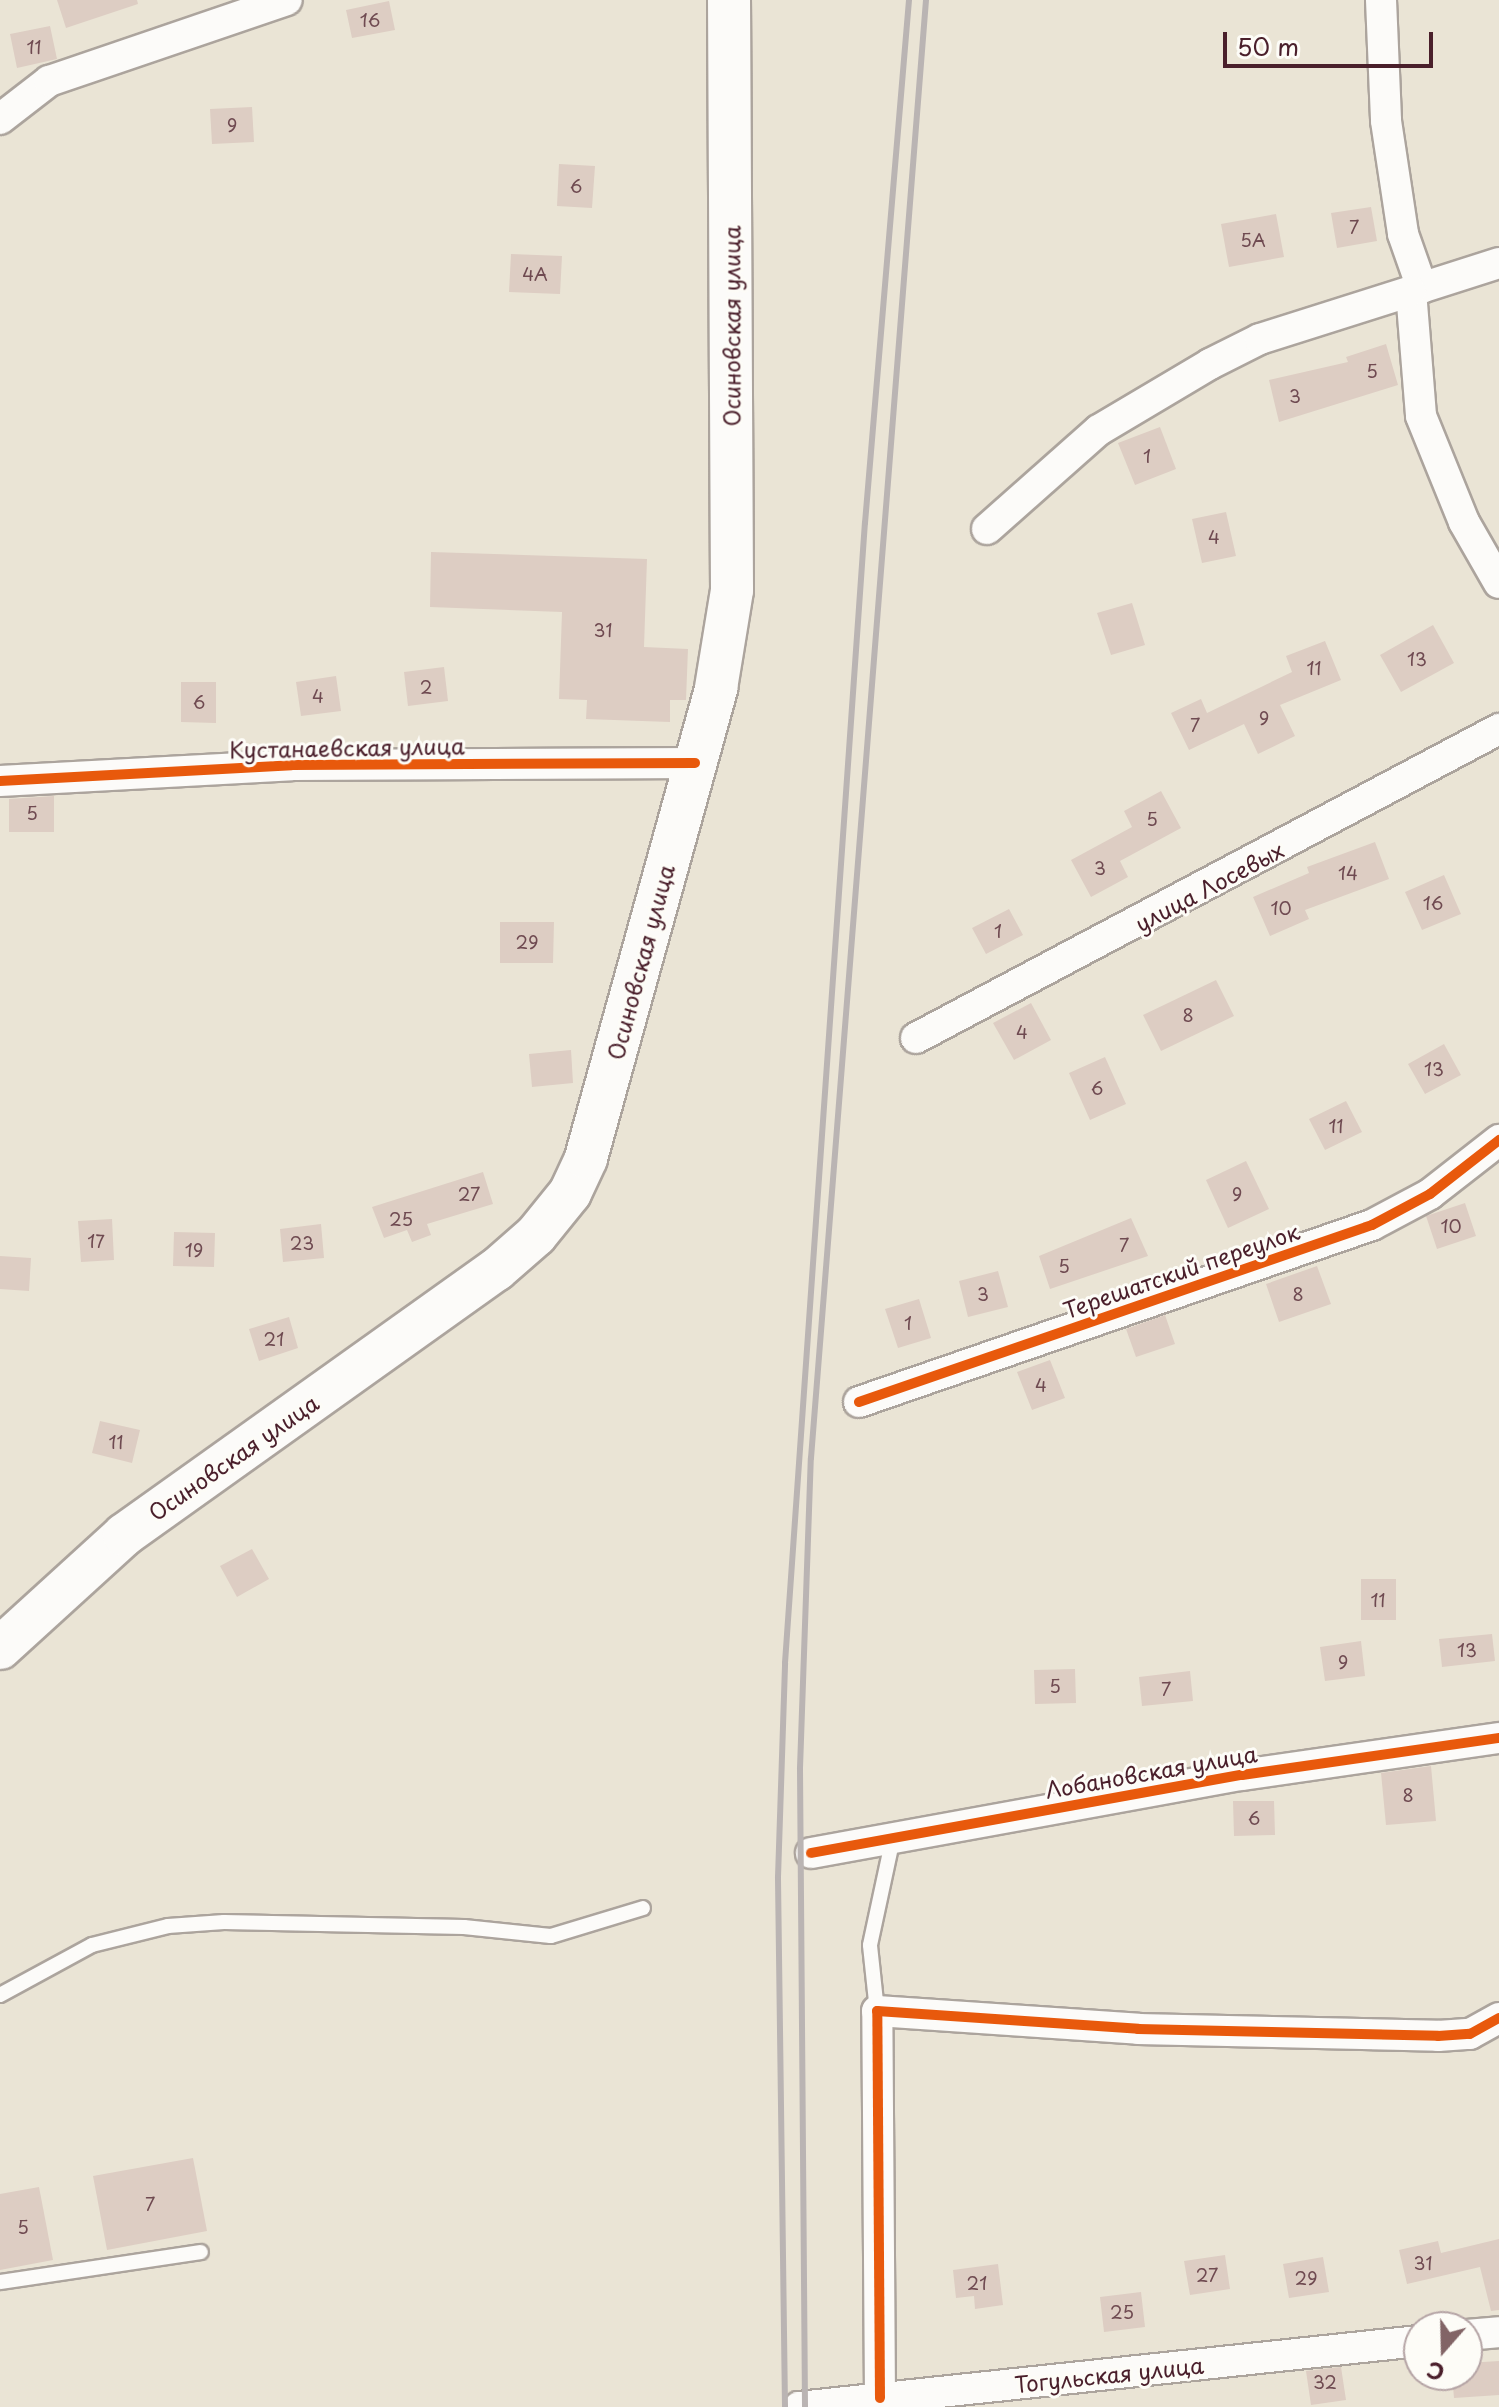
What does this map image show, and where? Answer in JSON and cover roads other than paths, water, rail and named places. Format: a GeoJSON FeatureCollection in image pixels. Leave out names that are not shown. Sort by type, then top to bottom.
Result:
{"type":"FeatureCollection","features":[{"type":"Feature","properties":{"kind":"main road","name":"Осиновская улица"},"geometry":{"type":"LineString","coordinates":[[0,1648],[124,1535],[496,1270],[536,1235],[570,1193],[586,1158],[722,660],[732,590],[729,0]]}},
{"type":"Feature","properties":{"kind":"street"},"geometry":{"type":"LineString","coordinates":[[0,119],[49,81],[287,0]]}},
{"type":"Feature","properties":{"kind":"street"},"geometry":{"type":"LineString","coordinates":[[1381,0],[1386,121],[1403,234],[1416,290],[1421,416],[1464,522],[1499,583]]}},
{"type":"Feature","properties":{"kind":"street"},"geometry":{"type":"LineString","coordinates":[[987,529],[1099,430],[1210,364],[1260,339],[1499,263]]}},
{"type":"Feature","properties":{"kind":"street","name":"улица Лосевых"},"geometry":{"type":"LineString","coordinates":[[916,1038],[1499,729]]}},
{"type":"Feature","properties":{"kind":"street","name":"Кустанаевская улица"},"geometry":{"type":"LineString","coordinates":[[0,781],[292,765],[695,763]]}},
{"type":"Feature","properties":{"kind":"street","name":"Терешатский переулок"},"geometry":{"type":"LineString","coordinates":[[859,1402],[1372,1225],[1496,1153]]}},
{"type":"Feature","properties":{"kind":"street","name":"Лобановская улица"},"geometry":{"type":"LineString","coordinates":[[811,1853],[1242,1775],[1499,1738]]}},
{"type":"Feature","properties":{"kind":"street"},"geometry":{"type":"LineString","coordinates":[[862,2403],[877,2011],[1138,2029],[1438,2036],[1470,2034],[1499,2018]]}},
{"type":"Feature","properties":{"kind":"street","name":"Тогульская улица"},"geometry":{"type":"LineString","coordinates":[[799,2407],[862,2403],[1403,2343]]}},
{"type":"Feature","properties":{"kind":"lane"},"geometry":{"type":"LineString","coordinates":[[877,2011],[870,1945],[894,1836]]}},
{"type":"Feature","properties":{"kind":"lane"},"geometry":{"type":"LineString","coordinates":[[0,1995],[92,1945],[168,1926],[224,1922],[464,1927],[551,1936],[643,1908]]}},
{"type":"Feature","properties":{"kind":"lane"},"geometry":{"type":"LineString","coordinates":[[0,2282],[201,2252]]}},
{"type":"Feature","properties":{"kind":"railway"},"geometry":{"type":"LineString","coordinates":[[785,2407],[778,1877],[785,1663],[865,523],[909,0]]}},
{"type":"Feature","properties":{"kind":"railway"},"geometry":{"type":"LineString","coordinates":[[805,2407],[800,1768],[811,1458],[926,0]]}}]}
